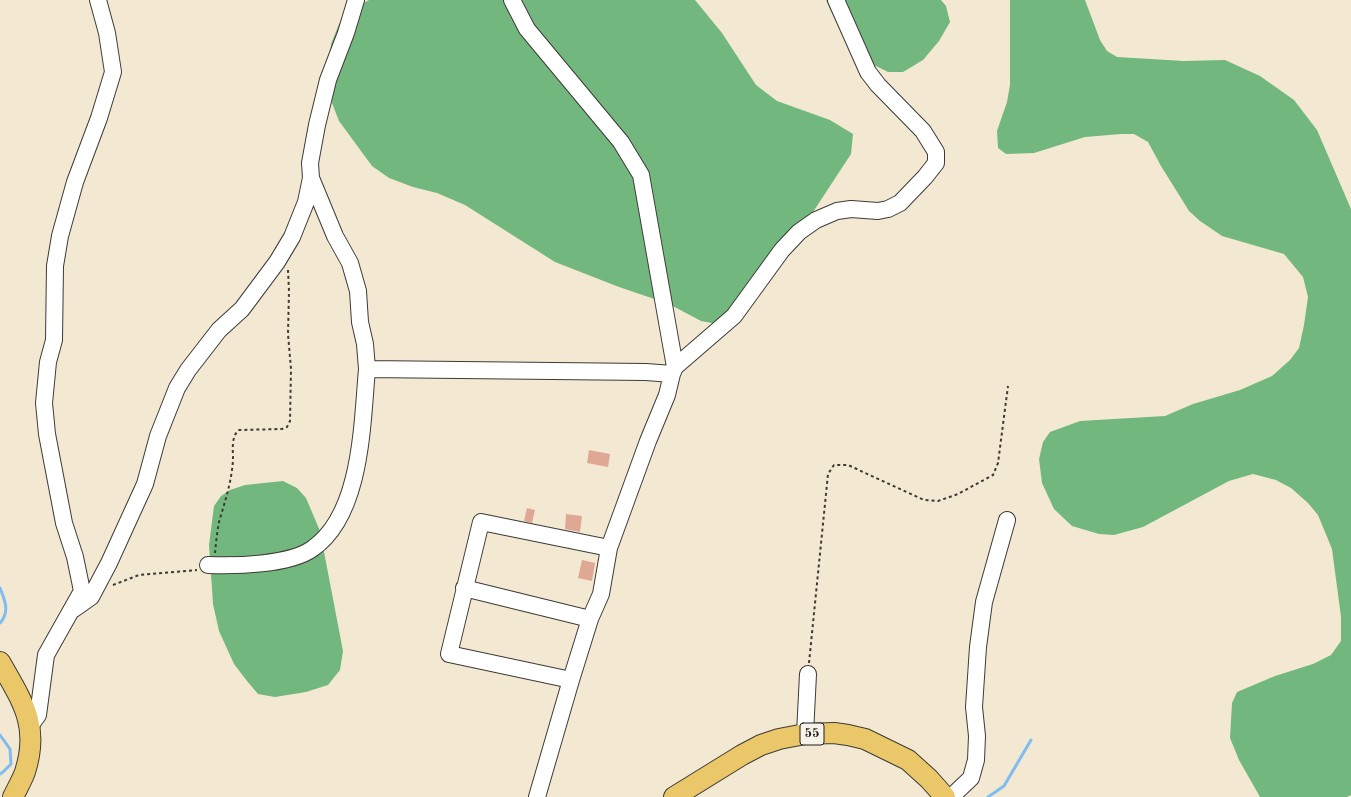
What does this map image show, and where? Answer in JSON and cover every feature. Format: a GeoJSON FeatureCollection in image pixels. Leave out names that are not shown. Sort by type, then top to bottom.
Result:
{"type":"FeatureCollection","features":[{"type":"Feature","properties":{"kind":"main road"},"geometry":{"type":"LineString","coordinates":[[0,662],[22,700],[30,726],[32,740],[25,773],[13,797]]}},
{"type":"Feature","properties":{"kind":"main road","name":"55"},"geometry":{"type":"LineString","coordinates":[[674,797],[761,745],[805,734],[834,733],[865,739],[908,760],[929,779],[945,797]]}},
{"type":"Feature","properties":{"kind":"street"},"geometry":{"type":"LineString","coordinates":[[30,726],[38,715],[46,655],[73,610],[82,591],[75,557],[64,523],[47,434],[44,403],[48,362],[54,340],[55,266],[60,236],[75,182],[99,118],[113,72],[107,32],[98,0]]}},
{"type":"Feature","properties":{"kind":"street"},"geometry":{"type":"LineString","coordinates":[[73,610],[91,597],[109,563],[145,484],[158,436],[177,388],[188,370],[219,330],[242,309],[277,262],[292,237],[306,202],[311,178],[310,163],[317,125],[328,80],[346,33],[356,0]]}},
{"type":"Feature","properties":{"kind":"street"},"geometry":{"type":"LineString","coordinates":[[512,0],[527,29],[621,142],[641,175],[674,370],[667,395],[648,441],[609,548],[601,594],[590,619],[570,680],[537,797]]}},
{"type":"Feature","properties":{"kind":"street"},"geometry":{"type":"LineString","coordinates":[[367,369],[646,372],[674,370],[734,316],[782,250],[799,232],[816,220],[837,211],[878,211],[888,209],[900,203],[925,177],[936,162],[936,152],[923,131],[878,85],[868,72],[836,0]]}},
{"type":"Feature","properties":{"kind":"street"},"geometry":{"type":"LineString","coordinates":[[208,565],[248,565],[296,557],[311,550],[325,538],[338,520],[349,497],[357,465],[362,426],[367,369],[365,344],[360,322],[358,291],[350,263],[336,236],[311,178]]}},
{"type":"Feature","properties":{"kind":"street"},"geometry":{"type":"LineString","coordinates":[[951,797],[971,778],[976,760],[977,736],[974,707],[978,647],[984,602],[1007,520]]}},
{"type":"Feature","properties":{"kind":"street"},"geometry":{"type":"LineString","coordinates":[[570,680],[449,654],[481,522],[609,548]]}},
{"type":"Feature","properties":{"kind":"street"},"geometry":{"type":"LineString","coordinates":[[464,588],[590,619]]}},
{"type":"Feature","properties":{"kind":"street"},"geometry":{"type":"LineString","coordinates":[[805,734],[808,674]]}},
{"type":"Feature","properties":{"kind":"path"},"geometry":{"type":"LineString","coordinates":[[111,586],[117,582],[139,575],[200,569],[208,565],[214,556],[219,524],[232,466],[233,442],[236,432],[239,430],[282,429],[287,427],[290,421],[291,369],[288,334],[288,268],[284,250]]}},
{"type":"Feature","properties":{"kind":"path"},"geometry":{"type":"LineString","coordinates":[[808,674],[811,631],[828,474],[834,465],[848,465],[924,500],[938,501],[958,494],[993,475],[998,463],[1008,386]]}},
{"type":"Feature","properties":{"kind":"green space"},"geometry":{"type":"Polygon","coordinates":[[[369,0],[695,0],[722,33],[756,85],[777,101],[830,120],[853,134],[851,154],[815,209],[742,312],[717,324],[701,321],[669,304],[619,287],[555,262],[465,205],[437,193],[413,187],[389,178],[372,166],[339,121],[330,98],[329,66],[331,44],[339,24],[349,11],[369,0]]]}},
{"type":"Feature","properties":{"kind":"green space"},"geometry":{"type":"Polygon","coordinates":[[[826,0],[941,0],[946,6],[950,22],[939,41],[923,60],[903,72],[888,72],[866,61],[842,35],[826,0]]]}},
{"type":"Feature","properties":{"kind":"green space"},"geometry":{"type":"Polygon","coordinates":[[[1010,0],[1085,0],[1100,40],[1107,51],[1117,57],[1184,61],[1225,60],[1260,76],[1294,100],[1317,130],[1351,209],[1351,795],[1347,797],[1260,797],[1239,760],[1230,738],[1232,703],[1237,692],[1275,676],[1313,664],[1331,655],[1341,641],[1341,617],[1332,549],[1318,515],[1308,503],[1291,488],[1276,480],[1253,474],[1229,481],[1143,527],[1114,535],[1099,534],[1072,526],[1054,509],[1042,483],[1039,459],[1043,442],[1050,432],[1080,421],[1165,416],[1193,404],[1240,390],[1272,376],[1290,360],[1299,348],[1308,297],[1303,277],[1284,254],[1222,236],[1200,221],[1189,211],[1148,142],[1134,134],[1085,137],[1034,153],[1006,154],[998,148],[997,131],[1007,102],[1010,85],[1010,0]]]}},
{"type":"Feature","properties":{"kind":"green space"},"geometry":{"type":"Polygon","coordinates":[[[283,481],[297,488],[306,498],[320,531],[343,651],[340,670],[328,685],[306,692],[275,697],[258,694],[234,664],[219,631],[213,604],[209,545],[214,506],[221,496],[230,490],[245,485],[283,481]]]}},
{"type":"Feature","properties":{"kind":"building"},"geometry":{"type":"Polygon","coordinates":[[[589,450],[610,454],[608,467],[587,463],[589,450]]]}},
{"type":"Feature","properties":{"kind":"building"},"geometry":{"type":"Polygon","coordinates":[[[527,508],[535,510],[532,523],[524,521],[527,508]]]}},
{"type":"Feature","properties":{"kind":"building"},"geometry":{"type":"Polygon","coordinates":[[[566,514],[582,516],[580,532],[565,529],[566,514]]]}},
{"type":"Feature","properties":{"kind":"building"},"geometry":{"type":"Polygon","coordinates":[[[582,560],[595,563],[592,581],[578,578],[582,560]]]}},
{"type":"Feature","properties":{"kind":"waterway"},"geometry":{"type":"LineString","coordinates":[[0,588],[6,606],[5,615],[0,623]]}},
{"type":"Feature","properties":{"kind":"waterway"},"geometry":{"type":"LineString","coordinates":[[0,735],[10,749],[11,764],[0,774]]}},
{"type":"Feature","properties":{"kind":"waterway"},"geometry":{"type":"LineString","coordinates":[[988,797],[1004,786],[1031,740]]}}]}
